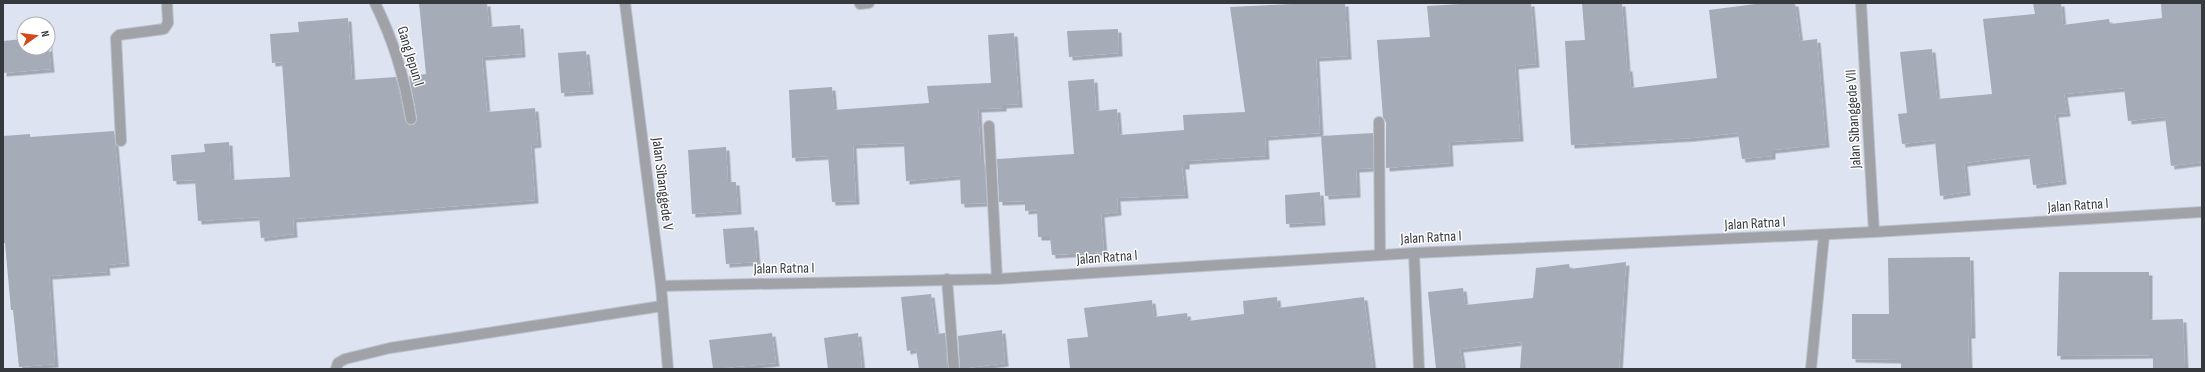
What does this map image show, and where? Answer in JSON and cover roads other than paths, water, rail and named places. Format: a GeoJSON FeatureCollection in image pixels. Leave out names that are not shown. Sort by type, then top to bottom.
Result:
{"type":"FeatureCollection","features":[{"type":"Feature","properties":{"kind":"street"},"geometry":{"type":"LineString","coordinates":[[121,140],[116,38],[119,35],[164,29],[168,23],[167,3]]}},
{"type":"Feature","properties":{"kind":"street","name":"Gang Jepun I"},"geometry":{"type":"LineString","coordinates":[[375,3],[392,42],[405,79],[411,119]]}},
{"type":"Feature","properties":{"kind":"street","name":"Jalan Sibanggede V"},"geometry":{"type":"LineString","coordinates":[[625,3],[661,286],[668,369]]}},
{"type":"Feature","properties":{"kind":"street","name":"Jalan Sibanggede VII"},"geometry":{"type":"LineString","coordinates":[[1861,3],[1874,232]]}},
{"type":"Feature","properties":{"kind":"street"},"geometry":{"type":"LineString","coordinates":[[1379,122],[1380,255]]}},
{"type":"Feature","properties":{"kind":"street"},"geometry":{"type":"LineString","coordinates":[[989,126],[997,279]]}},
{"type":"Feature","properties":{"kind":"street","name":"Jalan Ratna I"},"geometry":{"type":"LineString","coordinates":[[661,286],[997,279],[1414,253],[1874,232],[2202,212]]}},
{"type":"Feature","properties":{"kind":"street"},"geometry":{"type":"LineString","coordinates":[[1811,369],[1824,234]]}},
{"type":"Feature","properties":{"kind":"street"},"geometry":{"type":"LineString","coordinates":[[1414,253],[1419,369]]}},
{"type":"Feature","properties":{"kind":"street"},"geometry":{"type":"LineString","coordinates":[[947,279],[954,369]]}},
{"type":"Feature","properties":{"kind":"street"},"geometry":{"type":"LineString","coordinates":[[336,369],[338,363],[345,358],[390,348],[662,306]]}}]}
